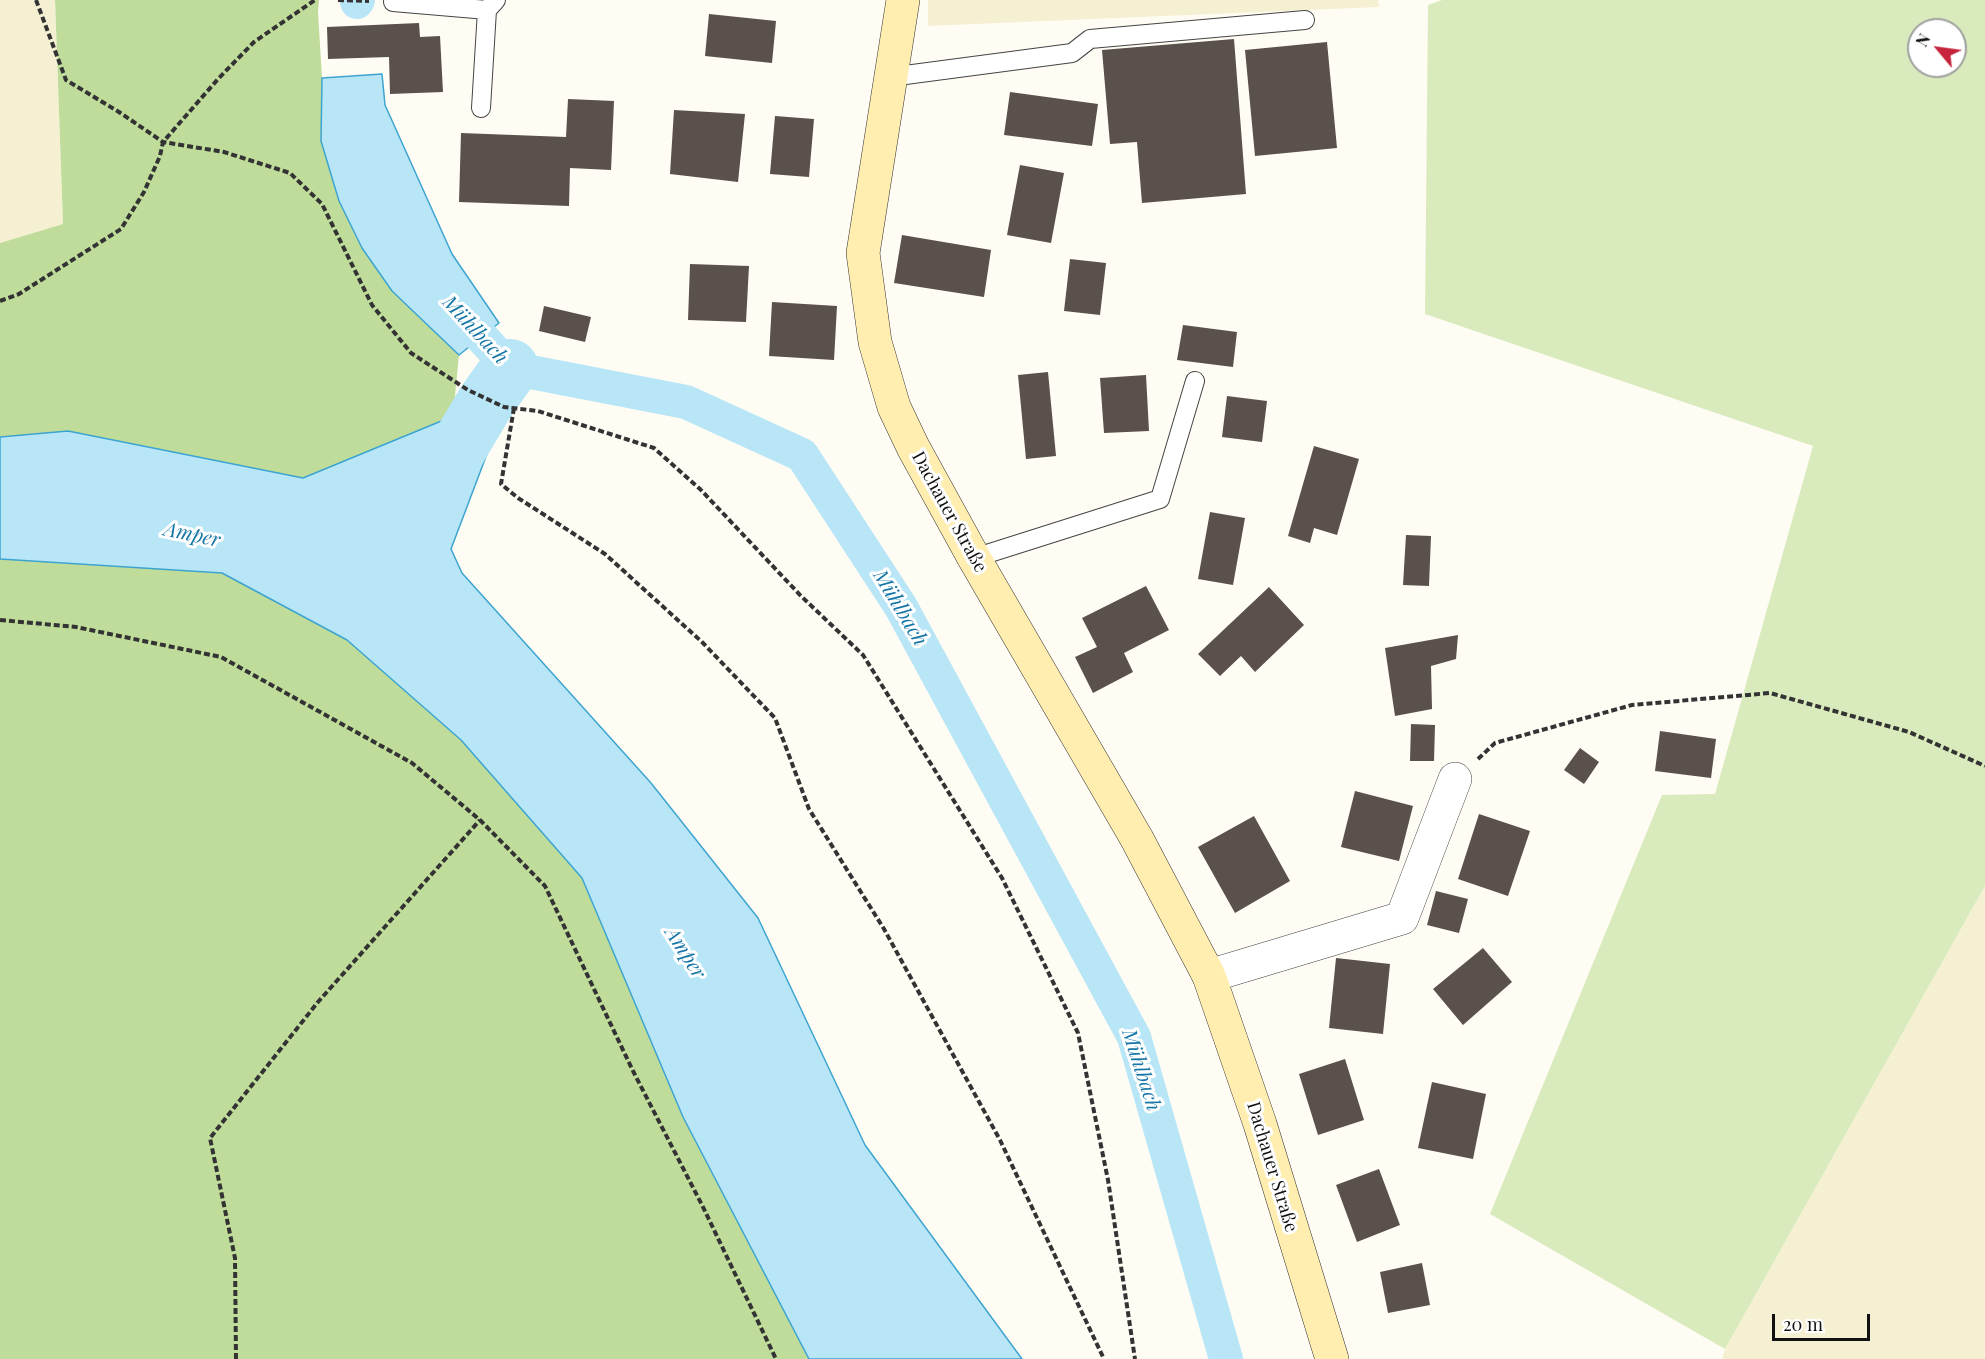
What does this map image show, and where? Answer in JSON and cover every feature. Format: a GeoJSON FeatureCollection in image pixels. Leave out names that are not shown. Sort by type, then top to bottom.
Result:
{"type":"FeatureCollection","features":[{"type":"Feature","properties":{"kind":"main road","name":"Dachauer Straße"},"geometry":{"type":"LineString","coordinates":[[903,0],[863,253],[875,342],[894,407],[913,447],[974,558],[1137,839],[1209,976],[1260,1124],[1332,1359]]}},
{"type":"Feature","properties":{"kind":"street"},"geometry":{"type":"LineString","coordinates":[[1209,976],[1402,918],[1455,779]]}},
{"type":"Feature","properties":{"kind":"lane"},"geometry":{"type":"LineString","coordinates":[[393,2],[492,5],[481,108]]}},
{"type":"Feature","properties":{"kind":"lane"},"geometry":{"type":"LineString","coordinates":[[890,77],[1072,53],[1090,39],[1305,20]]}},
{"type":"Feature","properties":{"kind":"lane"},"geometry":{"type":"LineString","coordinates":[[974,558],[1160,499],[1195,381]]}},
{"type":"Feature","properties":{"kind":"path"},"geometry":{"type":"LineString","coordinates":[[36,0],[66,80],[163,142],[224,152],[290,173],[322,204],[372,305],[411,353],[468,390],[504,407],[538,411],[654,448],[700,489],[801,596],[863,655],[1002,878],[1078,1033],[1108,1180],[1135,1359]]}},
{"type":"Feature","properties":{"kind":"path"},"geometry":{"type":"LineString","coordinates":[[0,301],[19,294],[121,229],[144,192],[160,156],[163,142],[254,42],[315,0]]}},
{"type":"Feature","properties":{"kind":"path"},"geometry":{"type":"LineString","coordinates":[[514,408],[501,484],[518,498],[605,554],[702,642],[775,718],[809,809],[884,929],[1000,1140],[1104,1359]]}},
{"type":"Feature","properties":{"kind":"path"},"geometry":{"type":"LineString","coordinates":[[0,620],[76,627],[221,657],[412,763],[480,820],[545,886],[633,1071],[702,1205],[776,1359]]}},
{"type":"Feature","properties":{"kind":"path"},"geometry":{"type":"LineString","coordinates":[[1455,779],[1495,743],[1632,705],[1770,693],[1909,732],[1985,766]]}},
{"type":"Feature","properties":{"kind":"path"},"geometry":{"type":"LineString","coordinates":[[236,1359],[235,1258],[210,1138],[318,1002],[480,820]]}},
{"type":"Feature","properties":{"kind":"shaded area"},"geometry":{"type":"Polygon","coordinates":[[[0,0],[55,0],[63,224],[0,243],[0,0]]]}},
{"type":"Feature","properties":{"kind":"shaded area"},"geometry":{"type":"Polygon","coordinates":[[[928,0],[1378,0],[1379,7],[928,26],[928,0]]]}},
{"type":"Feature","properties":{"kind":"shaded area"},"geometry":{"type":"Polygon","coordinates":[[[1985,886],[1985,1359],[1722,1359],[1725,1349],[1985,886]]]}},
{"type":"Feature","properties":{"kind":"green space"},"geometry":{"type":"Polygon","coordinates":[[[55,0],[319,0],[322,78],[321,141],[362,248],[392,291],[459,355],[453,416],[303,478],[68,431],[0,437],[0,243],[63,224],[55,0]]]}},
{"type":"Feature","properties":{"kind":"green space"},"geometry":{"type":"Polygon","coordinates":[[[1442,0],[1985,0],[1985,886],[1725,1349],[1490,1214],[1662,795],[1715,794],[1813,446],[1425,314],[1428,5],[1442,0]]]}},
{"type":"Feature","properties":{"kind":"green space"},"geometry":{"type":"Polygon","coordinates":[[[0,559],[222,573],[347,640],[461,740],[582,878],[683,1117],[809,1359],[0,1359],[0,559]]]}},
{"type":"Feature","properties":{"kind":"water"},"geometry":{"type":"Polygon","coordinates":[[[382,74],[385,105],[452,254],[499,323],[459,355],[392,291],[362,248],[339,201],[321,141],[322,78],[382,74]]]}},
{"type":"Feature","properties":{"kind":"water"},"geometry":{"type":"Polygon","coordinates":[[[485,403],[490,446],[451,549],[462,573],[651,783],[758,918],[865,1145],[1022,1359],[809,1359],[683,1117],[582,878],[461,740],[347,640],[222,573],[0,559],[0,437],[68,431],[303,478],[485,403]]]}},
{"type":"Feature","properties":{"kind":"building"},"geometry":{"type":"Polygon","coordinates":[[[709,14],[776,21],[772,63],[705,56],[709,14]]]}},
{"type":"Feature","properties":{"kind":"building"},"geometry":{"type":"Polygon","coordinates":[[[419,23],[420,37],[440,36],[443,92],[390,94],[389,57],[328,59],[327,27],[419,23]]]}},
{"type":"Feature","properties":{"kind":"building"},"geometry":{"type":"Polygon","coordinates":[[[1234,39],[1246,194],[1142,203],[1137,142],[1110,144],[1102,50],[1234,39]]]}},
{"type":"Feature","properties":{"kind":"building"},"geometry":{"type":"Polygon","coordinates":[[[1327,42],[1337,148],[1255,156],[1245,50],[1327,42]]]}},
{"type":"Feature","properties":{"kind":"building"},"geometry":{"type":"Polygon","coordinates":[[[1010,92],[1098,104],[1092,146],[1004,135],[1010,92]]]}},
{"type":"Feature","properties":{"kind":"building"},"geometry":{"type":"Polygon","coordinates":[[[568,99],[614,101],[611,170],[570,168],[569,206],[459,202],[461,133],[566,137],[568,99]]]}},
{"type":"Feature","properties":{"kind":"building"},"geometry":{"type":"Polygon","coordinates":[[[674,110],[745,114],[738,182],[670,174],[674,110]]]}},
{"type":"Feature","properties":{"kind":"building"},"geometry":{"type":"Polygon","coordinates":[[[775,116],[814,119],[809,177],[770,174],[775,116]]]}},
{"type":"Feature","properties":{"kind":"building"},"geometry":{"type":"Polygon","coordinates":[[[1020,165],[1064,173],[1051,243],[1007,235],[1020,165]]]}},
{"type":"Feature","properties":{"kind":"building"},"geometry":{"type":"Polygon","coordinates":[[[902,235],[991,250],[984,297],[894,283],[902,235]]]}},
{"type":"Feature","properties":{"kind":"building"},"geometry":{"type":"Polygon","coordinates":[[[1070,259],[1106,263],[1100,315],[1064,311],[1070,259]]]}},
{"type":"Feature","properties":{"kind":"building"},"geometry":{"type":"Polygon","coordinates":[[[690,264],[749,266],[746,322],[688,320],[690,264]]]}},
{"type":"Feature","properties":{"kind":"building"},"geometry":{"type":"Polygon","coordinates":[[[772,302],[837,306],[834,360],[769,356],[772,302]]]}},
{"type":"Feature","properties":{"kind":"building"},"geometry":{"type":"Polygon","coordinates":[[[544,306],[591,317],[585,342],[539,331],[544,306]]]}},
{"type":"Feature","properties":{"kind":"building"},"geometry":{"type":"Polygon","coordinates":[[[1183,325],[1237,332],[1233,367],[1177,360],[1183,325]]]}},
{"type":"Feature","properties":{"kind":"building"},"geometry":{"type":"Polygon","coordinates":[[[1048,372],[1056,456],[1026,459],[1018,375],[1048,372]]]}},
{"type":"Feature","properties":{"kind":"building"},"geometry":{"type":"Polygon","coordinates":[[[1146,375],[1149,431],[1104,433],[1100,378],[1146,375]]]}},
{"type":"Feature","properties":{"kind":"building"},"geometry":{"type":"Polygon","coordinates":[[[1227,396],[1267,401],[1262,442],[1222,437],[1227,396]]]}},
{"type":"Feature","properties":{"kind":"building"},"geometry":{"type":"Polygon","coordinates":[[[1314,446],[1359,459],[1337,535],[1314,528],[1310,543],[1288,536],[1314,446]]]}},
{"type":"Feature","properties":{"kind":"building"},"geometry":{"type":"Polygon","coordinates":[[[1210,512],[1245,518],[1233,585],[1198,579],[1210,512]]]}},
{"type":"Feature","properties":{"kind":"building"},"geometry":{"type":"Polygon","coordinates":[[[1406,535],[1431,536],[1429,586],[1403,585],[1406,535]]]}},
{"type":"Feature","properties":{"kind":"building"},"geometry":{"type":"Polygon","coordinates":[[[1146,586],[1169,630],[1124,653],[1133,672],[1093,693],[1075,657],[1097,647],[1082,618],[1146,586]]]}},
{"type":"Feature","properties":{"kind":"building"},"geometry":{"type":"Polygon","coordinates":[[[1269,587],[1304,625],[1255,672],[1241,656],[1220,676],[1198,654],[1269,587]]]}},
{"type":"Feature","properties":{"kind":"building"},"geometry":{"type":"Polygon","coordinates":[[[1458,635],[1456,659],[1431,666],[1432,709],[1395,716],[1385,648],[1458,635]]]}},
{"type":"Feature","properties":{"kind":"building"},"geometry":{"type":"Polygon","coordinates":[[[1411,724],[1435,725],[1434,761],[1410,761],[1411,724]]]}},
{"type":"Feature","properties":{"kind":"building"},"geometry":{"type":"Polygon","coordinates":[[[1660,731],[1716,739],[1711,778],[1655,771],[1660,731]]]}},
{"type":"Feature","properties":{"kind":"building"},"geometry":{"type":"Polygon","coordinates":[[[1580,748],[1599,762],[1584,784],[1564,770],[1580,748]]]}},
{"type":"Feature","properties":{"kind":"building"},"geometry":{"type":"Polygon","coordinates":[[[1355,791],[1413,806],[1399,861],[1341,847],[1355,791]]]}},
{"type":"Feature","properties":{"kind":"building"},"geometry":{"type":"Polygon","coordinates":[[[1479,814],[1530,831],[1508,896],[1458,879],[1479,814]]]}},
{"type":"Feature","properties":{"kind":"building"},"geometry":{"type":"Polygon","coordinates":[[[1254,816],[1290,881],[1235,913],[1198,847],[1254,816]]]}},
{"type":"Feature","properties":{"kind":"building"},"geometry":{"type":"Polygon","coordinates":[[[1436,891],[1468,899],[1459,933],[1427,925],[1436,891]]]}},
{"type":"Feature","properties":{"kind":"building"},"geometry":{"type":"Polygon","coordinates":[[[1483,948],[1512,982],[1463,1025],[1433,989],[1483,948]]]}},
{"type":"Feature","properties":{"kind":"building"},"geometry":{"type":"Polygon","coordinates":[[[1336,958],[1390,964],[1383,1034],[1329,1028],[1336,958]]]}},
{"type":"Feature","properties":{"kind":"building"},"geometry":{"type":"Polygon","coordinates":[[[1345,1059],[1364,1120],[1318,1135],[1299,1074],[1345,1059]]]}},
{"type":"Feature","properties":{"kind":"building"},"geometry":{"type":"Polygon","coordinates":[[[1432,1082],[1486,1094],[1473,1159],[1418,1148],[1432,1082]]]}},
{"type":"Feature","properties":{"kind":"building"},"geometry":{"type":"Polygon","coordinates":[[[1379,1169],[1400,1225],[1357,1242],[1336,1185],[1379,1169]]]}},
{"type":"Feature","properties":{"kind":"building"},"geometry":{"type":"Polygon","coordinates":[[[1422,1263],[1430,1305],[1388,1313],[1380,1272],[1422,1263]]]}},
{"type":"Feature","properties":{"kind":"waterway","name":"Mühlbach"},"geometry":{"type":"LineString","coordinates":[[450,303],[510,368],[686,402],[802,455],[901,607],[1134,1037],[1226,1359]]}},
{"type":"Feature","properties":{"kind":"waterway","name":"Amper"},"geometry":{"type":"LineString","coordinates":[[444,472],[485,403],[510,368]]}}]}
